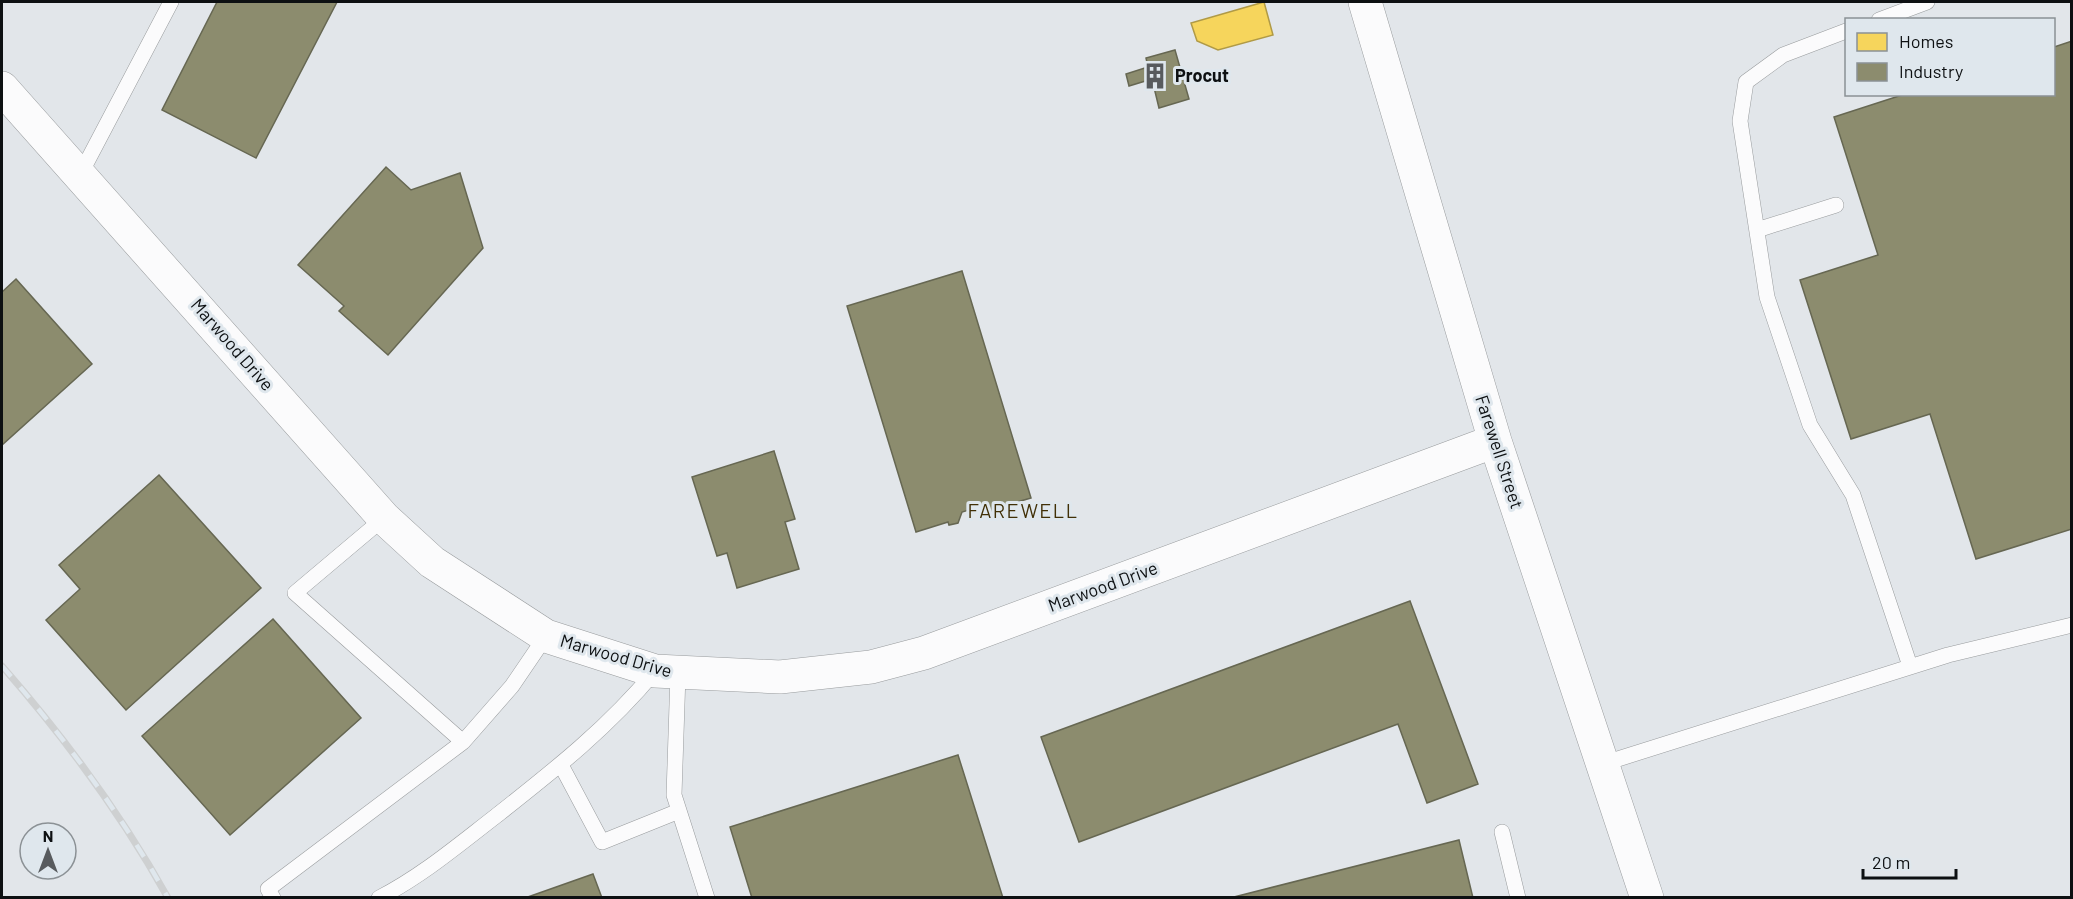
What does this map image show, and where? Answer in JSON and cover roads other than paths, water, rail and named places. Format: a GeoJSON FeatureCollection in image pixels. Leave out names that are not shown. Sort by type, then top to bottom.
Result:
{"type":"FeatureCollection","features":[{"type":"Feature","properties":{"kind":"street","name":"Farewell Street"},"geometry":{"type":"LineString","coordinates":[[1365,2],[1495,441],[1647,897]]}},
{"type":"Feature","properties":{"kind":"street","name":"Marwood Drive"},"geometry":{"type":"LineString","coordinates":[[2,88],[384,518],[432,562],[546,636],[667,673],[780,677],[871,667],[924,653],[1495,441]]}},
{"type":"Feature","properties":{"kind":"lane"},"geometry":{"type":"LineString","coordinates":[[80,175],[171,2]]}},
{"type":"Feature","properties":{"kind":"lane"},"geometry":{"type":"LineString","coordinates":[[1884,18],[1927,2]]}},
{"type":"Feature","properties":{"kind":"lane"},"geometry":{"type":"LineString","coordinates":[[1845,32],[1783,55],[1746,82],[1740,121],[1767,297],[1810,425],[1853,495],[1910,666]]}},
{"type":"Feature","properties":{"kind":"lane"},"geometry":{"type":"LineString","coordinates":[[1757,230],[1836,205]]}},
{"type":"Feature","properties":{"kind":"lane"},"geometry":{"type":"LineString","coordinates":[[384,518],[295,593],[463,742]]}},
{"type":"Feature","properties":{"kind":"lane"},"geometry":{"type":"LineString","coordinates":[[1602,764],[1910,666],[2072,625]]}},
{"type":"Feature","properties":{"kind":"lane"},"geometry":{"type":"LineString","coordinates":[[273,897],[268,890],[463,742],[512,686],[546,636]]}},
{"type":"Feature","properties":{"kind":"lane"},"geometry":{"type":"LineString","coordinates":[[379,897],[416,878],[561,765],[667,673]]}},
{"type":"Feature","properties":{"kind":"lane"},"geometry":{"type":"LineString","coordinates":[[667,673],[675,795],[707,897]]}},
{"type":"Feature","properties":{"kind":"lane"},"geometry":{"type":"LineString","coordinates":[[561,765],[602,842],[679,811]]}},
{"type":"Feature","properties":{"kind":"lane"},"geometry":{"type":"LineString","coordinates":[[1502,832],[1518,897]]}},
{"type":"Feature","properties":{"kind":"railway"},"geometry":{"type":"LineString","coordinates":[[2,666],[48,721],[112,807],[168,898]]}},
{"type":"Feature","properties":{"kind":"place","name":"Procut"},"geometry":{"type":"Point","coordinates":[1155,76]}},
{"type":"Feature","properties":{"kind":"district","name":"FAREWELL"},"geometry":{"type":"Point","coordinates":[1023,511]}}]}
